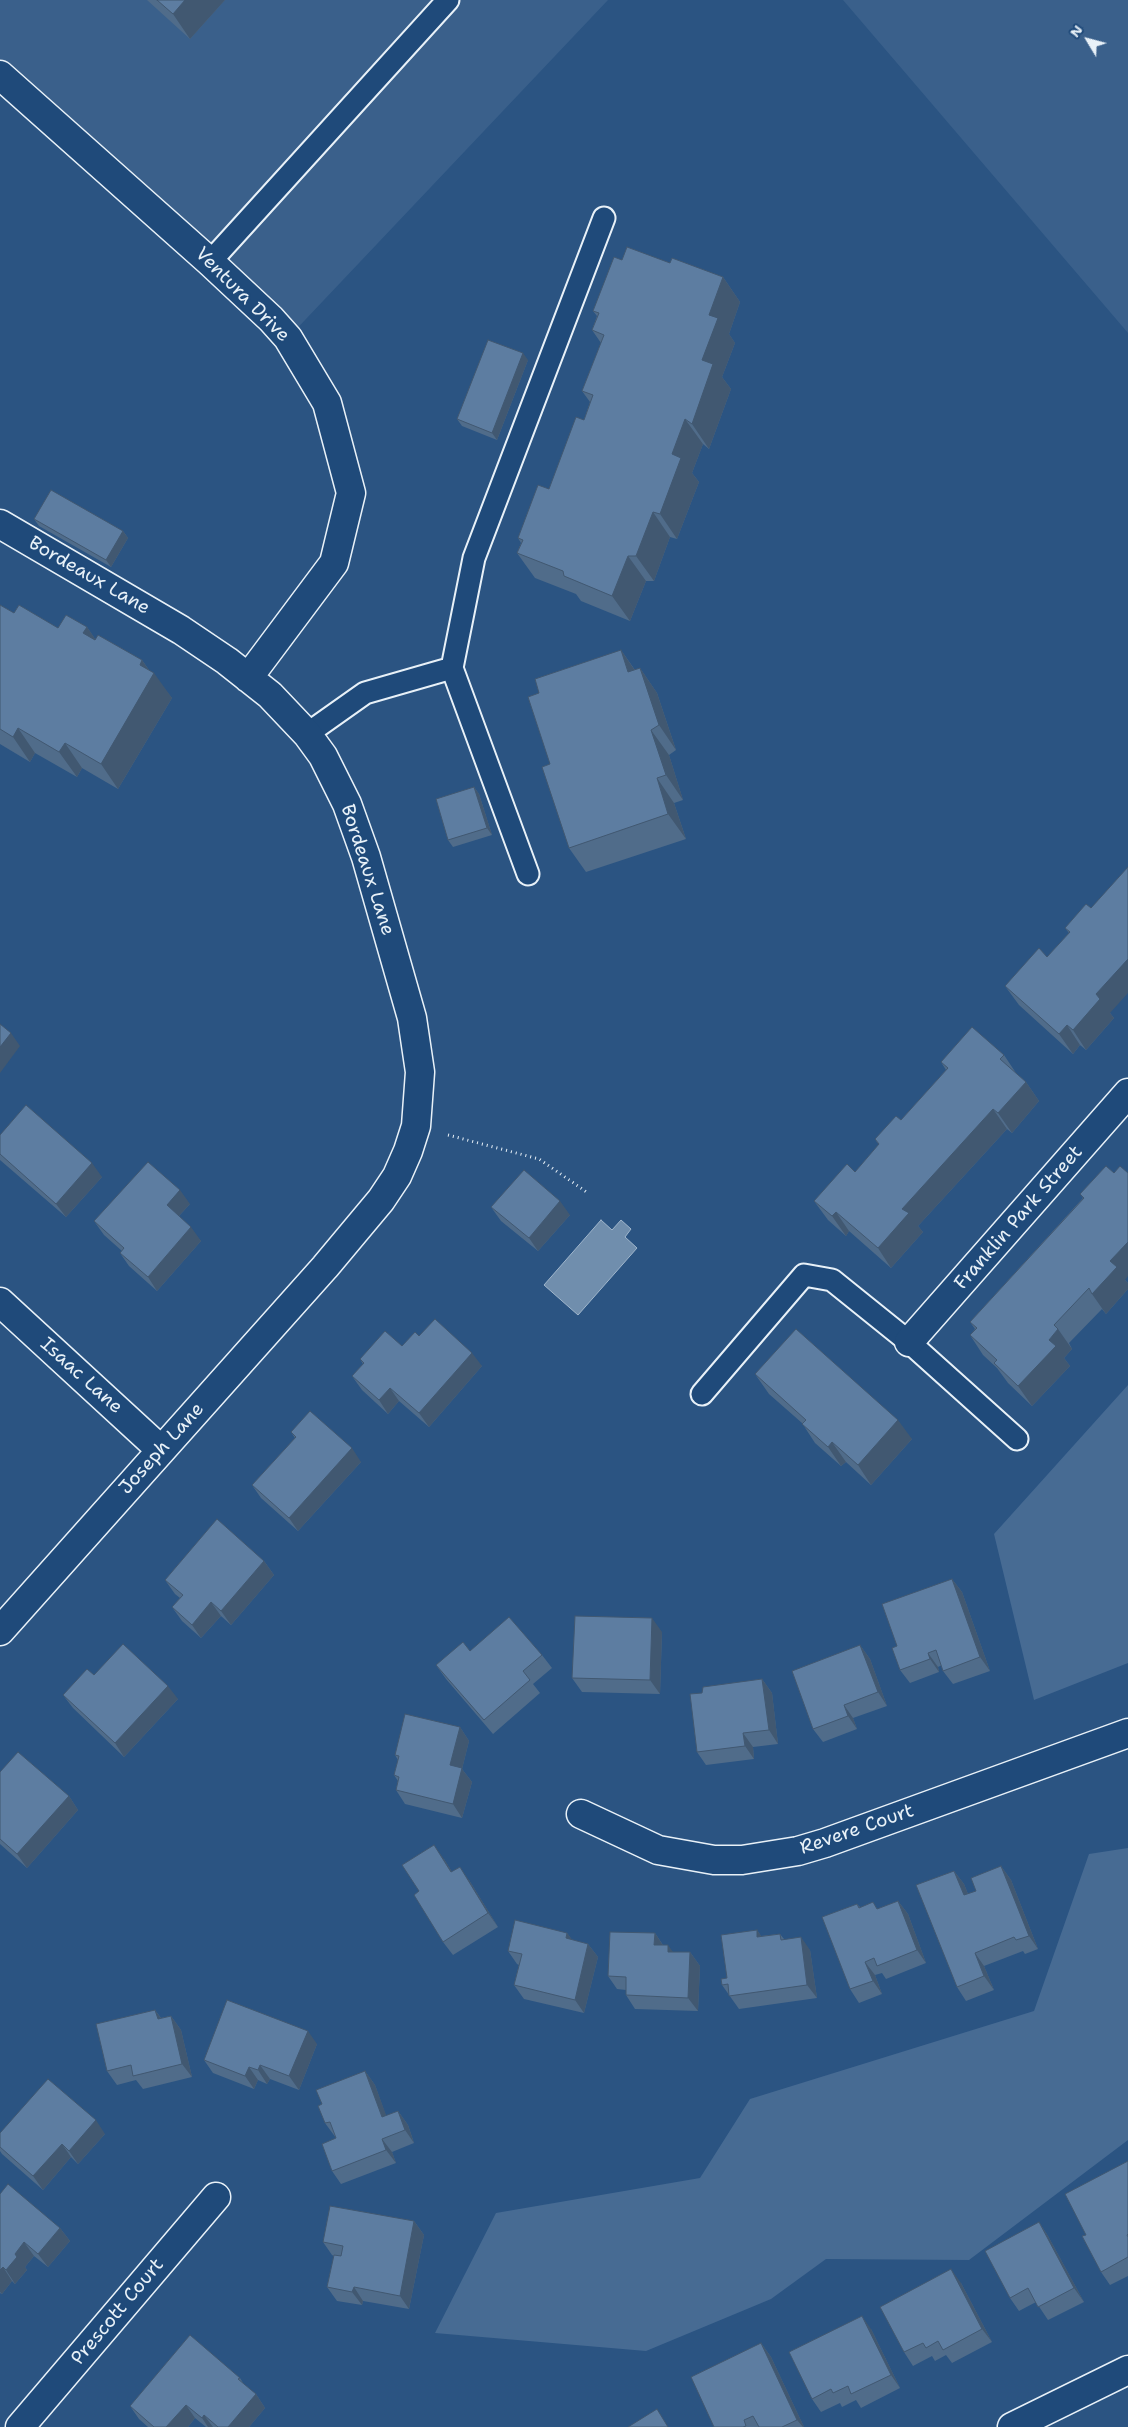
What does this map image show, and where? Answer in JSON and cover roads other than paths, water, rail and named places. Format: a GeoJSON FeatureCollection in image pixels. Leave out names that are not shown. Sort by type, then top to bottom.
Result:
{"type":"FeatureCollection","features":[{"type":"Feature","properties":{"kind":"street","name":"Ventura Drive"},"geometry":{"type":"LineString","coordinates":[[0,75],[210,262],[288,338],[327,403],[351,494],[334,563],[248,678]]}},
{"type":"Feature","properties":{"kind":"street","name":"Bordeaux Lane"},"geometry":{"type":"LineString","coordinates":[[0,524],[180,630],[270,695],[307,734],[323,756],[354,822],[366,857],[412,1018],[420,1072],[416,1126],[408,1152],[397,1176],[381,1200],[326,1266]]}},
{"type":"Feature","properties":{"kind":"street","name":"Franklin Park Street"},"geometry":{"type":"LineString","coordinates":[[910,1342],[1128,1093]]}},
{"type":"Feature","properties":{"kind":"street","name":"Joseph Lane"},"geometry":{"type":"LineString","coordinates":[[0,1631],[326,1266]]}},
{"type":"Feature","properties":{"kind":"street","name":"Isaac Lane"},"geometry":{"type":"LineString","coordinates":[[0,1302],[161,1450]]}},
{"type":"Feature","properties":{"kind":"street","name":"Revere Court"},"geometry":{"type":"LineString","coordinates":[[582,1814],[658,1850],[714,1860],[752,1859],[798,1851],[825,1843],[1128,1733]]}},
{"type":"Feature","properties":{"kind":"street","name":"Prescott Court"},"geometry":{"type":"LineString","coordinates":[[20,2427],[216,2197]]}},
{"type":"Feature","properties":{"kind":"street"},"geometry":{"type":"LineString","coordinates":[[1012,2427],[1128,2370]]}},
{"type":"Feature","properties":{"kind":"lane"},"geometry":{"type":"LineString","coordinates":[[210,262],[448,0]]}},
{"type":"Feature","properties":{"kind":"lane"},"geometry":{"type":"LineString","coordinates":[[528,874],[452,668],[474,558],[604,218]]}},
{"type":"Feature","properties":{"kind":"lane"},"geometry":{"type":"LineString","coordinates":[[307,734],[365,693],[452,668]]}},
{"type":"Feature","properties":{"kind":"lane"},"geometry":{"type":"LineString","coordinates":[[702,1394],[804,1275],[832,1280],[910,1342],[1017,1439]]}}]}
